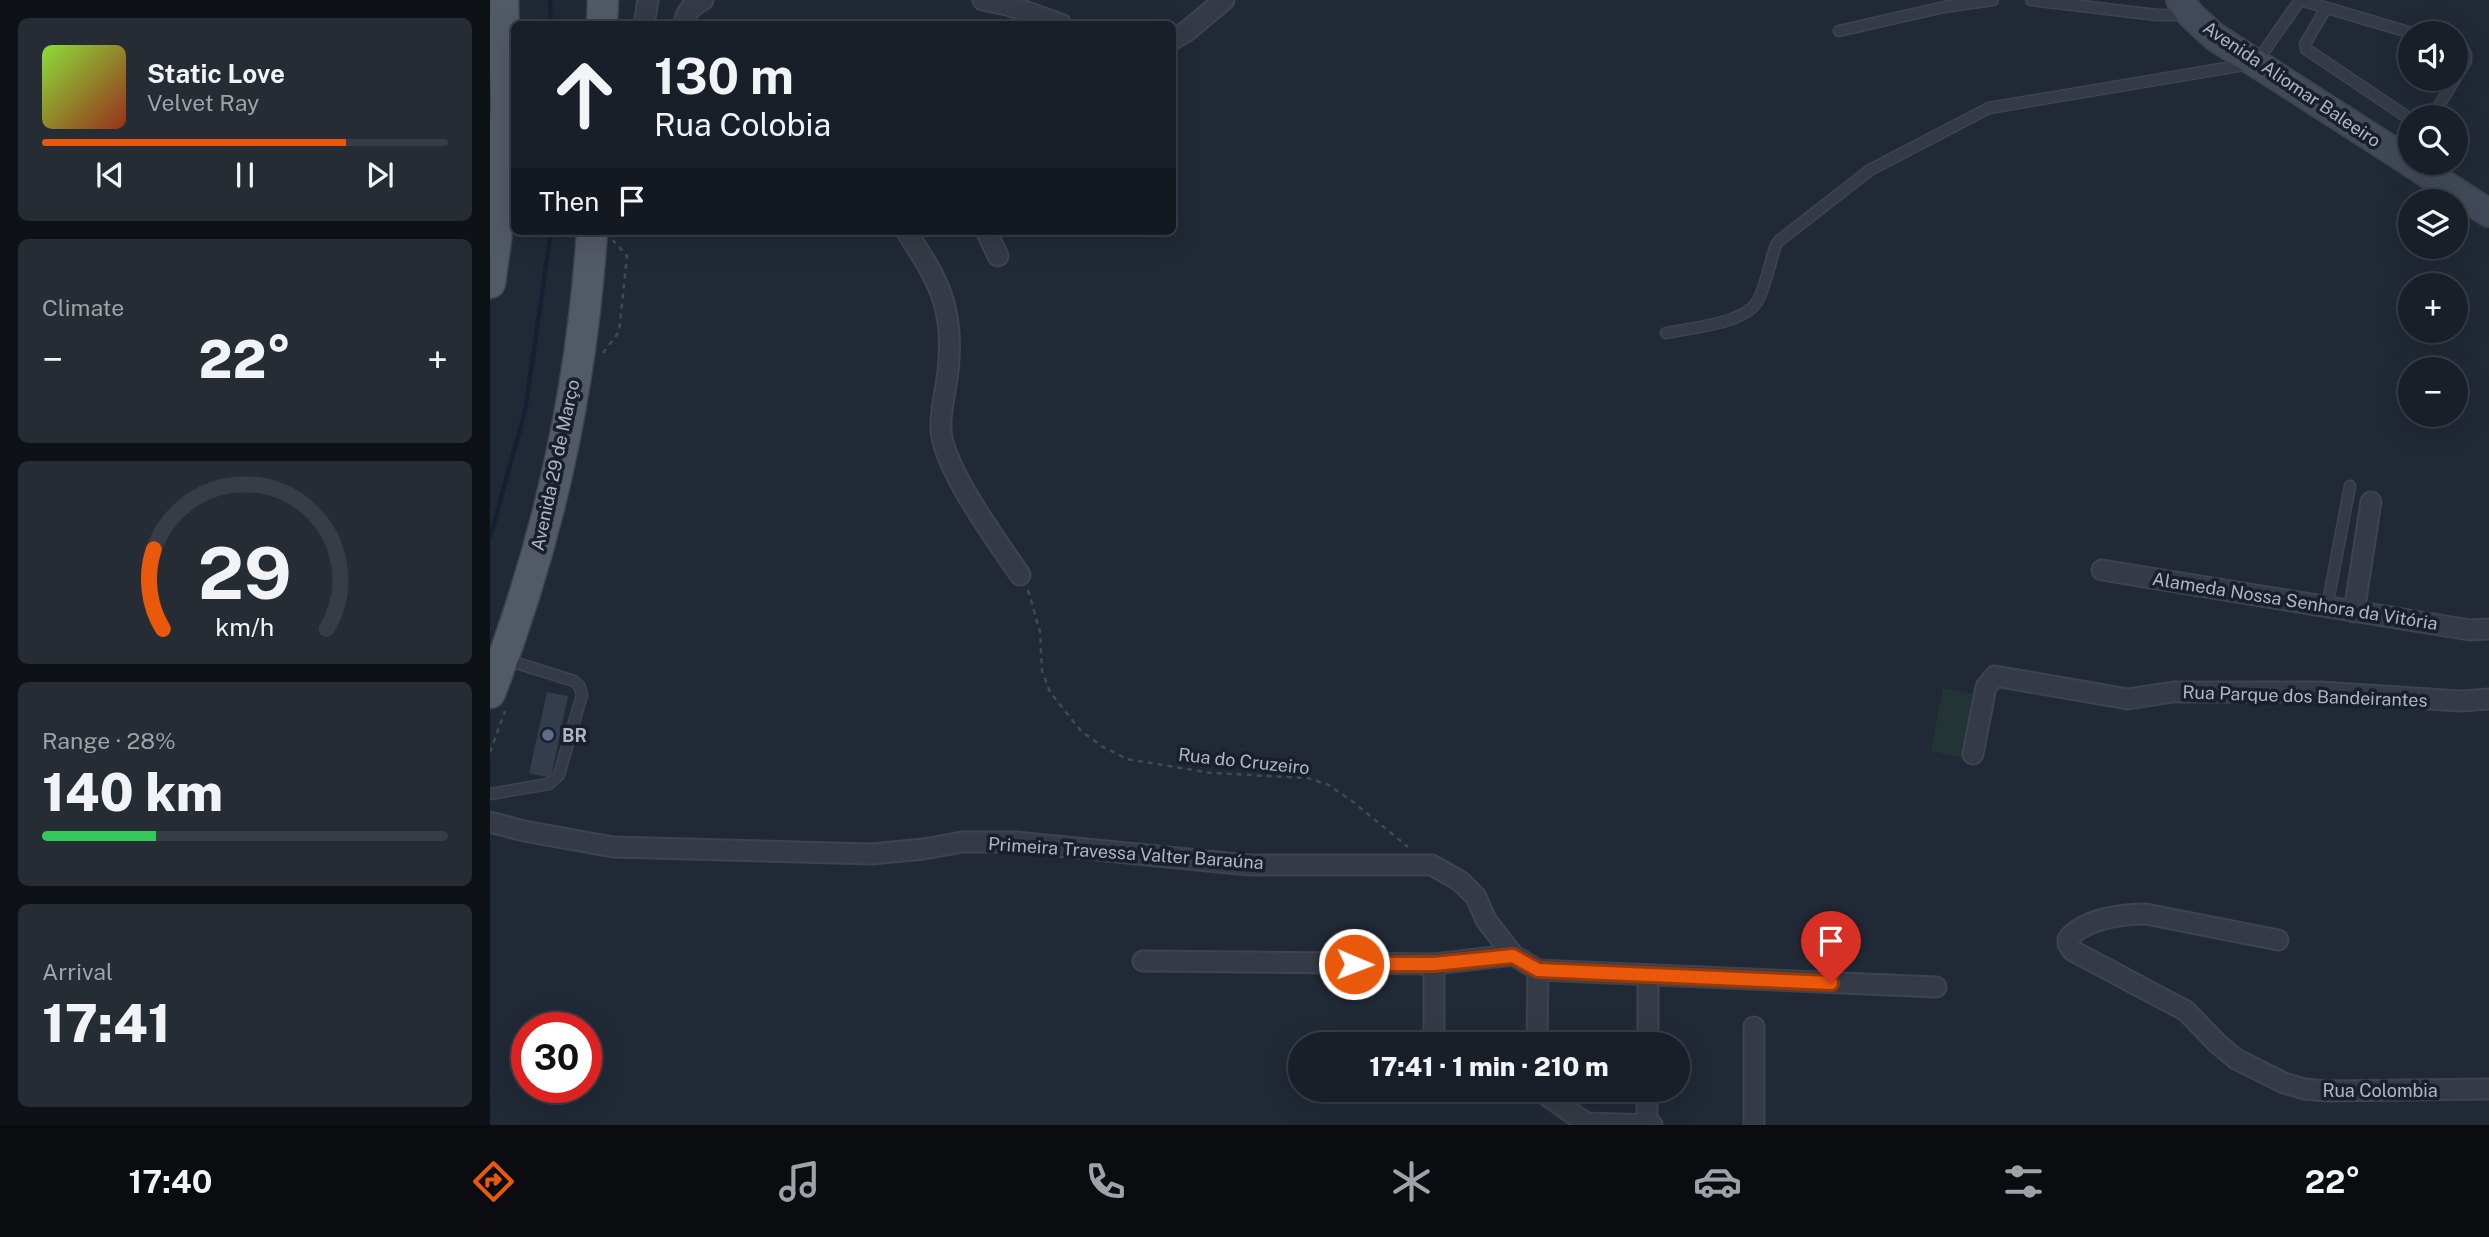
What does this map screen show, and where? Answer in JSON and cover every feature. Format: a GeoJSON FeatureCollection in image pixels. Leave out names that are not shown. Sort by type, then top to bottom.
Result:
{"type":"FeatureCollection","features":[{"type":"Feature","properties":{"kind":"main road"},"geometry":{"type":"LineString","coordinates":[[490,283],[496,240],[506,106],[503,0]]}},
{"type":"Feature","properties":{"kind":"main road"},"geometry":{"type":"LineString","coordinates":[[603,0],[603,21]]}},
{"type":"Feature","properties":{"kind":"main road","name":"Avenida Aliomar Baleeiro"},"geometry":{"type":"LineString","coordinates":[[2185,8],[2215,37],[2398,154]]}},
{"type":"Feature","properties":{"kind":"main road","name":"Avenida Aliomar Baleeiro"},"geometry":{"type":"LineString","coordinates":[[2430,175],[2489,213]]}},
{"type":"Feature","properties":{"kind":"main road","name":"Avenida 29 de Março"},"geometry":{"type":"LineString","coordinates":[[490,693],[544,527],[568,421],[589,280],[592,235]]}},
{"type":"Feature","properties":{"kind":"street"},"geometry":{"type":"LineString","coordinates":[[644,21],[648,0]]}},
{"type":"Feature","properties":{"kind":"street"},"geometry":{"type":"LineString","coordinates":[[684,21],[691,7],[703,0]]}},
{"type":"Feature","properties":{"kind":"street"},"geometry":{"type":"LineString","coordinates":[[983,0],[1007,5],[1052,21]]}},
{"type":"Feature","properties":{"kind":"street"},"geometry":{"type":"LineString","coordinates":[[1176,38],[1224,0]]}},
{"type":"Feature","properties":{"kind":"street"},"geometry":{"type":"LineString","coordinates":[[909,235],[926,262],[950,319],[951,346],[940,430],[946,452],[977,512],[1020,575]]}},
{"type":"Feature","properties":{"kind":"street"},"geometry":{"type":"LineString","coordinates":[[988,235],[998,256]]}},
{"type":"Feature","properties":{"kind":"street"},"geometry":{"type":"LineString","coordinates":[[2354,612],[2371,502]]}},
{"type":"Feature","properties":{"kind":"street","name":"Alameda Nossa Senhora da Vitória"},"geometry":{"type":"LineString","coordinates":[[2102,570],[2470,630],[2489,629]]}},
{"type":"Feature","properties":{"kind":"street","name":"Rua Parque dos Bandeirantes"},"geometry":{"type":"LineString","coordinates":[[1973,754],[1986,687],[1995,676],[2128,699],[2186,692],[2320,692],[2461,701],[2489,699]]}},
{"type":"Feature","properties":{"kind":"street","name":"Primeira Travessa Valter Baraúna"},"geometry":{"type":"LineString","coordinates":[[490,822],[613,847],[872,854],[962,842],[1016,842],[1248,865],[1433,865]]}},
{"type":"Feature","properties":{"kind":"street"},"geometry":{"type":"LineString","coordinates":[[1433,865],[1460,881],[1476,897],[1486,920],[1513,956],[1538,970],[1936,987]]}},
{"type":"Feature","properties":{"kind":"street","name":"Rua Colombia"},"geometry":{"type":"LineString","coordinates":[[2278,940],[2146,914],[2127,914],[2084,926],[2074,932],[2068,939],[2068,944],[2073,951],[2186,1011],[2236,1059],[2284,1083],[2304,1089],[2327,1091],[2489,1089]]}},
{"type":"Feature","properties":{"kind":"street"},"geometry":{"type":"LineString","coordinates":[[1143,961],[1434,964],[1513,956]]}},
{"type":"Feature","properties":{"kind":"street"},"geometry":{"type":"LineString","coordinates":[[1434,964],[1434,1032]]}},
{"type":"Feature","properties":{"kind":"street"},"geometry":{"type":"LineString","coordinates":[[1537,1032],[1538,970]]}},
{"type":"Feature","properties":{"kind":"street"},"geometry":{"type":"LineString","coordinates":[[1648,976],[1648,1032]]}},
{"type":"Feature","properties":{"kind":"street"},"geometry":{"type":"LineString","coordinates":[[1754,1027],[1754,1125]]}},
{"type":"Feature","properties":{"kind":"street"},"geometry":{"type":"LineString","coordinates":[[1551,1102],[1560,1125]]}},
{"type":"Feature","properties":{"kind":"street"},"geometry":{"type":"LineString","coordinates":[[1558,1102],[1586,1124],[1650,1125],[1648,1102]]}},
{"type":"Feature","properties":{"kind":"lane"},"geometry":{"type":"LineString","coordinates":[[1839,31],[1944,7],[1993,0]]}},
{"type":"Feature","properties":{"kind":"lane"},"geometry":{"type":"LineString","coordinates":[[2031,0],[2157,15],[2185,8]]}},
{"type":"Feature","properties":{"kind":"lane"},"geometry":{"type":"LineString","coordinates":[[1666,333],[1726,321],[1743,313],[1757,303],[1780,240],[1870,170],[1989,108],[2256,63],[2300,0],[2398,29]]}},
{"type":"Feature","properties":{"kind":"lane"},"geometry":{"type":"LineString","coordinates":[[2326,8],[2305,44],[2306,50],[2398,111]]}},
{"type":"Feature","properties":{"kind":"lane"},"geometry":{"type":"LineString","coordinates":[[2327,607],[2350,486]]}},
{"type":"Feature","properties":{"kind":"lane"},"geometry":{"type":"LineString","coordinates":[[490,794],[549,784],[555,780],[559,775],[582,695],[575,681],[503,659]]}},
{"type":"Feature","properties":{"kind":"path","name":"Rua do Cruzeiro"},"geometry":{"type":"LineString","coordinates":[[1020,575],[1031,593],[1037,615],[1042,671],[1050,692],[1081,731],[1103,747],[1127,759],[1199,771],[1307,778],[1326,784],[1352,801],[1433,865]]}},
{"type":"Feature","properties":{"kind":"shaded area"},"geometry":{"type":"Polygon","coordinates":[[[1943,688],[1976,695],[1964,758],[1931,751],[1943,688]]]}},
{"type":"Feature","properties":{"kind":"building"},"geometry":{"type":"Polygon","coordinates":[[[547,692],[568,696],[551,778],[529,773],[547,692]]]}},
{"type":"Feature","properties":{"kind":"waterway"},"geometry":{"type":"LineString","coordinates":[[550,0],[551,21]]}},
{"type":"Feature","properties":{"kind":"waterway"},"geometry":{"type":"LineString","coordinates":[[490,538],[525,411],[550,235]]}},
{"type":"Feature","properties":{"kind":"place","name":"BR"},"geometry":{"type":"Point","coordinates":[548,735]}},
{"type":"Feature","properties":{"kind":"route"},"geometry":{"type":"LineString","coordinates":[[1354,964],[1434,964],[1513,956],[1538,970],[1831,983]]}}]}
